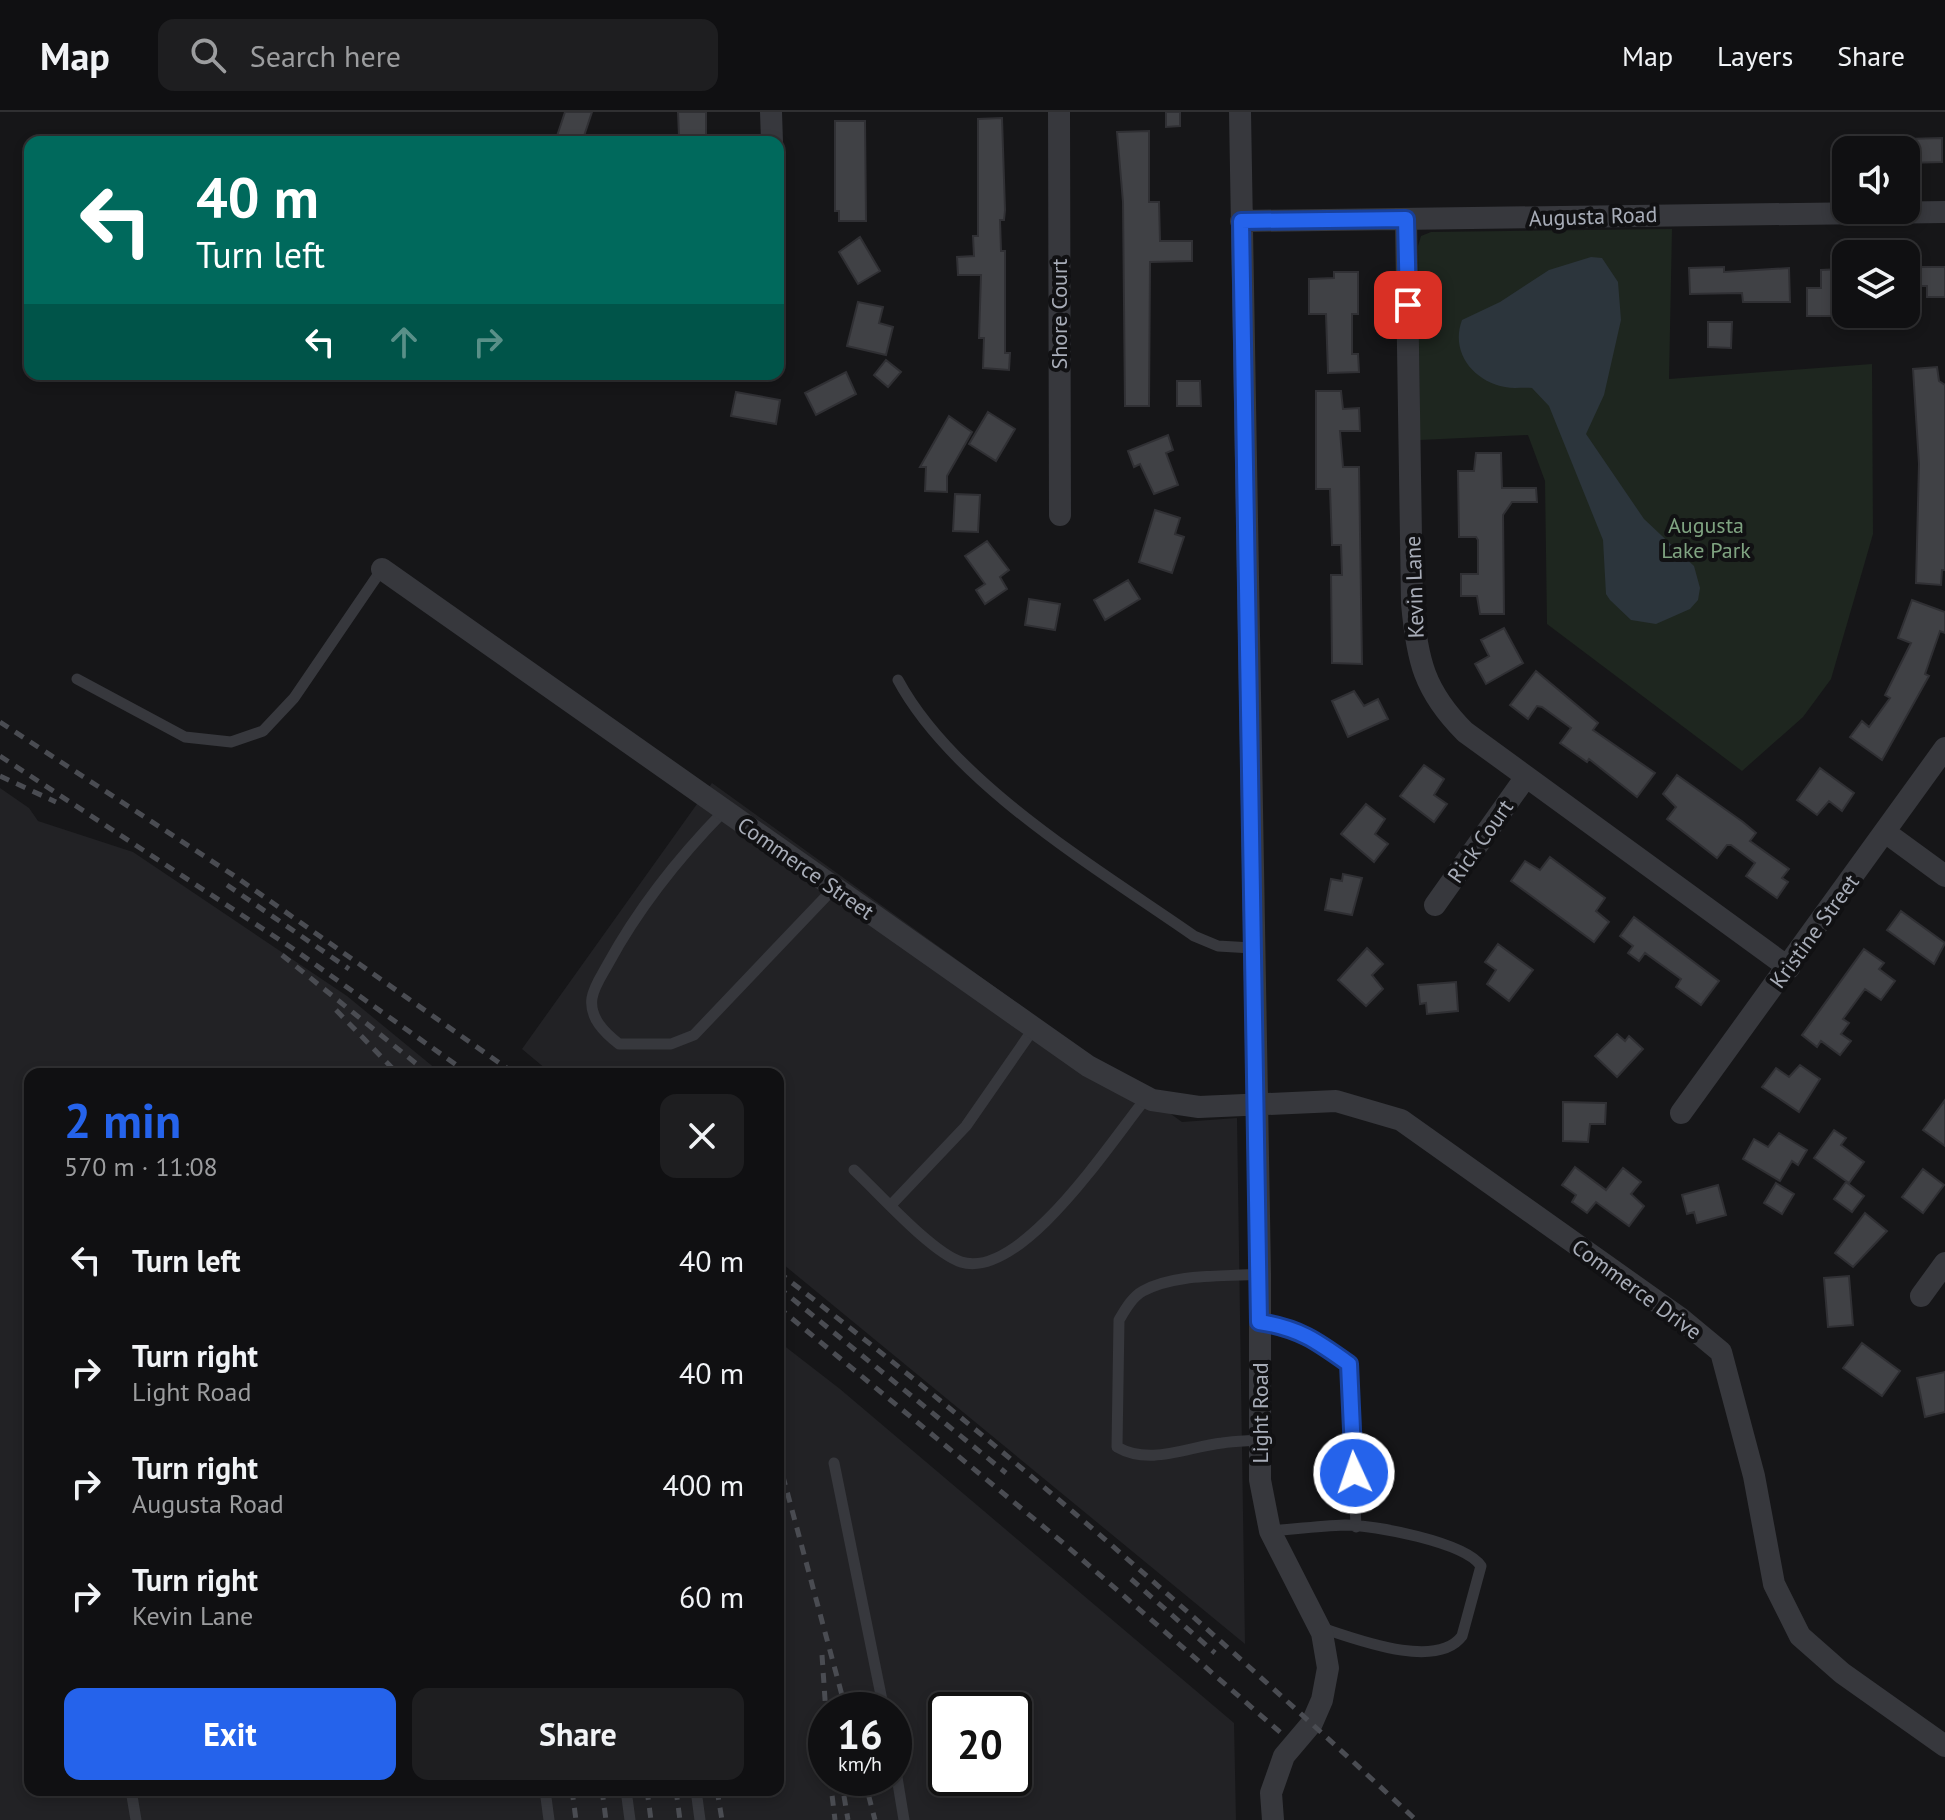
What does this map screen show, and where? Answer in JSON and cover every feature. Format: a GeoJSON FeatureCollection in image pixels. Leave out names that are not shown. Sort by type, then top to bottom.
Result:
{"type":"FeatureCollection","features":[{"type":"Feature","properties":{"kind":"street"},"geometry":{"type":"LineString","coordinates":[[771,112],[772,136]]}},
{"type":"Feature","properties":{"kind":"street","name":"Shore Court"},"geometry":{"type":"LineString","coordinates":[[1059,112],[1060,515]]}},
{"type":"Feature","properties":{"kind":"street","name":"Light Road"},"geometry":{"type":"LineString","coordinates":[[1240,112],[1254,1104],[1260,1274],[1260,1480],[1270,1531],[1318,1627],[1328,1668],[1322,1700],[1306,1733],[1284,1756],[1271,1793],[1273,1820]]}},
{"type":"Feature","properties":{"kind":"street","name":"Augusta Road"},"geometry":{"type":"LineString","coordinates":[[1241,221],[1945,212]]}},
{"type":"Feature","properties":{"kind":"street","name":"Kevin Lane"},"geometry":{"type":"LineString","coordinates":[[1406,219],[1412,603],[1417,654],[1429,686],[1444,711],[1465,732],[1789,968]]}},
{"type":"Feature","properties":{"kind":"street","name":"Commerce Street"},"geometry":{"type":"LineString","coordinates":[[382,569],[1088,1066],[1147,1097],[1199,1107],[1254,1104]]}},
{"type":"Feature","properties":{"kind":"street","name":"Kristine Street"},"geometry":{"type":"LineString","coordinates":[[1681,1113],[1789,968],[1945,748]]}},
{"type":"Feature","properties":{"kind":"street","name":"Rick Court"},"geometry":{"type":"LineString","coordinates":[[1435,905],[1525,778]]}},
{"type":"Feature","properties":{"kind":"street"},"geometry":{"type":"LineString","coordinates":[[1885,832],[1945,876]]}},
{"type":"Feature","properties":{"kind":"street","name":"Commerce Drive"},"geometry":{"type":"LineString","coordinates":[[1254,1104],[1336,1101],[1401,1120],[1680,1318],[1721,1352],[1754,1476],[1774,1584],[1800,1636],[1842,1673],[1945,1746]]}},
{"type":"Feature","properties":{"kind":"street"},"geometry":{"type":"LineString","coordinates":[[1921,1296],[1945,1263]]}},
{"type":"Feature","properties":{"kind":"lane"},"geometry":{"type":"LineString","coordinates":[[77,679],[185,737],[231,742],[263,731],[294,698],[382,569]]}},
{"type":"Feature","properties":{"kind":"lane"},"geometry":{"type":"LineString","coordinates":[[898,680],[915,712],[939,741],[1032,820],[1194,936],[1208,944],[1252,948]]}},
{"type":"Feature","properties":{"kind":"lane"},"geometry":{"type":"LineString","coordinates":[[724,811],[680,856],[622,939],[596,985],[591,999],[593,1014],[619,1044],[671,1044],[694,1035],[834,888]]}},
{"type":"Feature","properties":{"kind":"lane"},"geometry":{"type":"LineString","coordinates":[[891,1205],[966,1126],[1034,1028]]}},
{"type":"Feature","properties":{"kind":"lane"},"geometry":{"type":"LineString","coordinates":[[854,1170],[943,1253],[976,1265],[993,1261],[1060,1209],[1147,1097]]}},
{"type":"Feature","properties":{"kind":"lane"},"geometry":{"type":"LineString","coordinates":[[1260,1274],[1174,1280],[1141,1292],[1130,1304],[1119,1320],[1117,1447],[1131,1455],[1168,1454],[1220,1443],[1260,1440]]}},
{"type":"Feature","properties":{"kind":"lane"},"geometry":{"type":"LineString","coordinates":[[1259,1322],[1291,1327],[1316,1340],[1349,1364],[1356,1527]]}},
{"type":"Feature","properties":{"kind":"lane"},"geometry":{"type":"LineString","coordinates":[[834,1463],[880,1692]]}},
{"type":"Feature","properties":{"kind":"lane"},"geometry":{"type":"LineString","coordinates":[[1270,1531],[1356,1527],[1450,1545],[1479,1562],[1483,1570],[1457,1644],[1430,1652],[1386,1647],[1318,1627]]}},
{"type":"Feature","properties":{"kind":"lane"},"geometry":{"type":"LineString","coordinates":[[132,1796],[136,1820]]}},
{"type":"Feature","properties":{"kind":"lane"},"geometry":{"type":"LineString","coordinates":[[546,1796],[549,1820]]}},
{"type":"Feature","properties":{"kind":"lane"},"geometry":{"type":"LineString","coordinates":[[627,1796],[630,1820]]}},
{"type":"Feature","properties":{"kind":"lane"},"geometry":{"type":"LineString","coordinates":[[697,1796],[700,1820]]}},
{"type":"Feature","properties":{"kind":"lane"},"geometry":{"type":"LineString","coordinates":[[900,1796],[904,1820]]}},
{"type":"Feature","properties":{"kind":"shaded area"},"geometry":{"type":"Polygon","coordinates":[[[1591,257],[1602,258],[1618,282],[1621,320],[1604,395],[1586,434],[1644,519],[1694,566],[1700,588],[1698,600],[1690,609],[1656,624],[1631,620],[1606,594],[1603,540],[1549,406],[1532,388],[1493,384],[1474,372],[1459,343],[1462,320],[1500,302],[1549,270],[1591,257]]]}},
{"type":"Feature","properties":{"kind":"shaded area"},"geometry":{"type":"Polygon","coordinates":[[[712,783],[1182,1122],[1237,1118],[1245,1644],[784,1265],[784,1068],[545,1068],[522,1049],[712,783]]]}},
{"type":"Feature","properties":{"kind":"shaded area"},"geometry":{"type":"Polygon","coordinates":[[[0,788],[29,808],[38,821],[133,852],[347,996],[435,1068],[24,1068],[24,1796],[784,1796],[784,1346],[840,1389],[1234,1723],[1236,1820],[0,1820],[0,788]]]}},
{"type":"Feature","properties":{"kind":"green space","name":"Augusta Lake Park"},"geometry":{"type":"Polygon","coordinates":[[[1672,229],[1669,379],[1872,364],[1873,534],[1831,679],[1803,717],[1742,771],[1547,624],[1545,481],[1528,435],[1420,440],[1418,246],[1421,236],[1431,232],[1672,229]]]}},
{"type":"Feature","properties":{"kind":"building"},"geometry":{"type":"Polygon","coordinates":[[[565,112],[592,112],[584,136],[557,136],[565,112]]]}},
{"type":"Feature","properties":{"kind":"building"},"geometry":{"type":"Polygon","coordinates":[[[678,112],[706,112],[706,136],[679,136],[678,112]]]}},
{"type":"Feature","properties":{"kind":"building"},"geometry":{"type":"Polygon","coordinates":[[[1166,112],[1180,112],[1180,126],[1166,127],[1166,112]]]}},
{"type":"Feature","properties":{"kind":"building"},"geometry":{"type":"Polygon","coordinates":[[[1002,118],[1005,210],[1004,220],[1000,220],[1001,251],[1005,251],[1005,353],[1010,353],[1009,370],[983,368],[984,338],[979,338],[981,275],[958,275],[957,257],[974,256],[973,236],[978,236],[978,119],[1002,118]]]}},
{"type":"Feature","properties":{"kind":"building"},"geometry":{"type":"Polygon","coordinates":[[[835,121],[865,121],[866,221],[839,221],[839,211],[835,211],[835,121]]]}},
{"type":"Feature","properties":{"kind":"building"},"geometry":{"type":"Polygon","coordinates":[[[1149,131],[1149,202],[1159,202],[1160,241],[1192,241],[1192,261],[1150,262],[1149,406],[1125,406],[1123,202],[1117,132],[1149,131]]]}},
{"type":"Feature","properties":{"kind":"building"},"geometry":{"type":"Polygon","coordinates":[[[1942,138],[1942,162],[1920,163],[1920,139],[1942,138]]]}},
{"type":"Feature","properties":{"kind":"building"},"geometry":{"type":"Polygon","coordinates":[[[860,237],[880,271],[858,284],[839,252],[860,237]]]}},
{"type":"Feature","properties":{"kind":"building"},"geometry":{"type":"Polygon","coordinates":[[[1724,267],[1724,272],[1789,268],[1790,302],[1743,302],[1742,293],[1690,294],[1689,268],[1724,267]]]}},
{"type":"Feature","properties":{"kind":"building"},"geometry":{"type":"Polygon","coordinates":[[[1921,267],[1945,267],[1945,297],[1927,297],[1927,286],[1921,286],[1921,267]]]}},
{"type":"Feature","properties":{"kind":"building"},"geometry":{"type":"Polygon","coordinates":[[[1821,270],[1832,270],[1832,316],[1807,316],[1807,288],[1821,288],[1821,270]]]}},
{"type":"Feature","properties":{"kind":"building"},"geometry":{"type":"Polygon","coordinates":[[[1334,272],[1358,272],[1358,314],[1352,314],[1352,354],[1358,354],[1359,372],[1328,373],[1326,314],[1309,314],[1309,279],[1334,278],[1334,272]]]}},
{"type":"Feature","properties":{"kind":"building"},"geometry":{"type":"Polygon","coordinates":[[[858,302],[883,307],[879,323],[893,327],[886,355],[847,346],[858,302]]]}},
{"type":"Feature","properties":{"kind":"building"},"geometry":{"type":"Polygon","coordinates":[[[1708,322],[1732,322],[1731,348],[1708,347],[1708,322]]]}},
{"type":"Feature","properties":{"kind":"building"},"geometry":{"type":"Polygon","coordinates":[[[886,360],[901,372],[888,387],[874,375],[886,360]]]}},
{"type":"Feature","properties":{"kind":"building"},"geometry":{"type":"Polygon","coordinates":[[[1937,367],[1939,381],[1945,385],[1945,570],[1942,570],[1941,585],[1916,583],[1919,464],[1913,369],[1937,367]]]}},
{"type":"Feature","properties":{"kind":"building"},"geometry":{"type":"Polygon","coordinates":[[[846,372],[856,394],[816,415],[805,393],[846,372]]]}},
{"type":"Feature","properties":{"kind":"building"},"geometry":{"type":"Polygon","coordinates":[[[1177,381],[1200,381],[1201,406],[1177,406],[1177,381]]]}},
{"type":"Feature","properties":{"kind":"building"},"geometry":{"type":"Polygon","coordinates":[[[1316,391],[1341,391],[1343,409],[1359,408],[1360,431],[1340,431],[1343,467],[1359,467],[1362,664],[1332,663],[1331,575],[1342,575],[1341,545],[1332,545],[1330,489],[1316,489],[1316,391]]]}},
{"type":"Feature","properties":{"kind":"building"},"geometry":{"type":"Polygon","coordinates":[[[736,392],[780,400],[776,424],[731,416],[736,392]]]}},
{"type":"Feature","properties":{"kind":"building"},"geometry":{"type":"Polygon","coordinates":[[[988,412],[1015,429],[996,461],[969,444],[988,412]]]}},
{"type":"Feature","properties":{"kind":"building"},"geometry":{"type":"Polygon","coordinates":[[[949,416],[972,432],[947,476],[947,492],[925,491],[926,467],[920,467],[949,416]]]}},
{"type":"Feature","properties":{"kind":"building"},"geometry":{"type":"Polygon","coordinates":[[[1168,435],[1173,450],[1166,453],[1178,485],[1154,494],[1140,464],[1134,467],[1128,451],[1168,435]]]}},
{"type":"Feature","properties":{"kind":"building"},"geometry":{"type":"Polygon","coordinates":[[[1476,453],[1501,453],[1502,488],[1536,488],[1537,502],[1512,502],[1503,515],[1504,614],[1480,614],[1477,596],[1461,596],[1461,574],[1478,574],[1478,540],[1476,537],[1459,537],[1458,471],[1474,471],[1476,453]]]}},
{"type":"Feature","properties":{"kind":"building"},"geometry":{"type":"Polygon","coordinates":[[[955,494],[980,495],[978,532],[953,531],[955,494]]]}},
{"type":"Feature","properties":{"kind":"building"},"geometry":{"type":"Polygon","coordinates":[[[1155,510],[1180,518],[1175,534],[1184,537],[1172,573],[1139,562],[1155,510]]]}},
{"type":"Feature","properties":{"kind":"building"},"geometry":{"type":"Polygon","coordinates":[[[987,541],[1009,570],[1000,577],[1007,589],[985,604],[976,590],[985,584],[965,556],[987,541]]]}},
{"type":"Feature","properties":{"kind":"building"},"geometry":{"type":"Polygon","coordinates":[[[1128,580],[1140,599],[1105,620],[1094,600],[1128,580]]]}},
{"type":"Feature","properties":{"kind":"building"},"geometry":{"type":"Polygon","coordinates":[[[1029,599],[1060,604],[1055,630],[1025,625],[1029,599]]]}},
{"type":"Feature","properties":{"kind":"building"},"geometry":{"type":"Polygon","coordinates":[[[1912,600],[1945,612],[1945,633],[1940,631],[1925,674],[1929,676],[1882,760],[1850,737],[1862,721],[1869,727],[1890,698],[1885,695],[1911,643],[1898,638],[1912,600]]]}},
{"type":"Feature","properties":{"kind":"building"},"geometry":{"type":"Polygon","coordinates":[[[1504,628],[1523,663],[1486,684],[1475,664],[1489,656],[1481,640],[1504,628]]]}},
{"type":"Feature","properties":{"kind":"building"},"geometry":{"type":"Polygon","coordinates":[[[1536,671],[1598,723],[1593,730],[1655,773],[1637,797],[1589,759],[1587,762],[1560,743],[1571,728],[1542,707],[1537,706],[1528,719],[1510,705],[1536,671]]]}},
{"type":"Feature","properties":{"kind":"building"},"geometry":{"type":"Polygon","coordinates":[[[1354,691],[1364,706],[1378,699],[1388,719],[1348,737],[1332,701],[1354,691]]]}},
{"type":"Feature","properties":{"kind":"building"},"geometry":{"type":"Polygon","coordinates":[[[1424,765],[1444,779],[1434,795],[1447,804],[1434,822],[1400,796],[1424,765]]]}},
{"type":"Feature","properties":{"kind":"building"},"geometry":{"type":"Polygon","coordinates":[[[1820,768],[1854,793],[1842,811],[1829,801],[1817,815],[1797,800],[1820,768]]]}},
{"type":"Feature","properties":{"kind":"building"},"geometry":{"type":"Polygon","coordinates":[[[1677,775],[1743,822],[1756,833],[1750,841],[1789,869],[1782,878],[1788,882],[1777,898],[1746,876],[1755,863],[1731,845],[1727,845],[1717,858],[1667,819],[1676,807],[1663,794],[1677,775]]]}},
{"type":"Feature","properties":{"kind":"building"},"geometry":{"type":"Polygon","coordinates":[[[1366,804],[1385,819],[1375,834],[1388,844],[1374,862],[1341,834],[1366,804]]]}},
{"type":"Feature","properties":{"kind":"building"},"geometry":{"type":"Polygon","coordinates":[[[1550,857],[1605,898],[1596,911],[1609,922],[1594,942],[1511,881],[1525,861],[1540,870],[1550,857]]]}},
{"type":"Feature","properties":{"kind":"building"},"geometry":{"type":"Polygon","coordinates":[[[1343,874],[1362,878],[1352,915],[1325,910],[1331,879],[1342,881],[1343,874]]]}},
{"type":"Feature","properties":{"kind":"building"},"geometry":{"type":"Polygon","coordinates":[[[1901,911],[1945,943],[1934,964],[1887,930],[1901,911]]]}},
{"type":"Feature","properties":{"kind":"building"},"geometry":{"type":"Polygon","coordinates":[[[1634,917],[1719,981],[1701,1005],[1676,987],[1681,979],[1645,953],[1639,961],[1628,953],[1633,946],[1620,936],[1634,917]]]}},
{"type":"Feature","properties":{"kind":"building"},"geometry":{"type":"Polygon","coordinates":[[[1498,944],[1533,970],[1509,1001],[1487,984],[1496,970],[1485,962],[1498,944]]]}},
{"type":"Feature","properties":{"kind":"building"},"geometry":{"type":"Polygon","coordinates":[[[1367,948],[1383,964],[1372,975],[1383,989],[1366,1006],[1338,980],[1367,948]]]}},
{"type":"Feature","properties":{"kind":"building"},"geometry":{"type":"Polygon","coordinates":[[[1864,949],[1884,963],[1879,969],[1895,981],[1881,1000],[1865,989],[1843,1019],[1849,1023],[1841,1034],[1851,1041],[1840,1055],[1821,1041],[1817,1047],[1802,1035],[1864,949]]]}},
{"type":"Feature","properties":{"kind":"building"},"geometry":{"type":"Polygon","coordinates":[[[1456,982],[1458,1011],[1427,1014],[1426,1003],[1420,1004],[1418,985],[1456,982]]]}},
{"type":"Feature","properties":{"kind":"building"},"geometry":{"type":"Polygon","coordinates":[[[1617,1034],[1625,1041],[1629,1036],[1643,1049],[1617,1077],[1595,1056],[1617,1034]]]}},
{"type":"Feature","properties":{"kind":"building"},"geometry":{"type":"Polygon","coordinates":[[[1800,1065],[1820,1079],[1799,1112],[1762,1087],[1776,1068],[1789,1077],[1800,1065]]]}},
{"type":"Feature","properties":{"kind":"building"},"geometry":{"type":"Polygon","coordinates":[[[1945,1100],[1945,1146],[1923,1130],[1945,1100]]]}},
{"type":"Feature","properties":{"kind":"building"},"geometry":{"type":"Polygon","coordinates":[[[1563,1102],[1606,1103],[1605,1124],[1590,1124],[1588,1142],[1563,1141],[1563,1102]]]}},
{"type":"Feature","properties":{"kind":"building"},"geometry":{"type":"Polygon","coordinates":[[[1834,1130],[1846,1138],[1841,1145],[1864,1162],[1849,1183],[1814,1158],[1834,1130]]]}},
{"type":"Feature","properties":{"kind":"building"},"geometry":{"type":"Polygon","coordinates":[[[1779,1133],[1807,1150],[1798,1165],[1792,1161],[1780,1181],[1743,1159],[1754,1139],[1768,1147],[1779,1133]]]}},
{"type":"Feature","properties":{"kind":"building"},"geometry":{"type":"Polygon","coordinates":[[[1575,1167],[1606,1190],[1623,1168],[1641,1182],[1631,1194],[1644,1206],[1629,1226],[1596,1202],[1587,1213],[1572,1202],[1576,1195],[1562,1185],[1575,1167]]]}},
{"type":"Feature","properties":{"kind":"building"},"geometry":{"type":"Polygon","coordinates":[[[1923,1169],[1944,1185],[1923,1213],[1902,1197],[1923,1169]]]}},
{"type":"Feature","properties":{"kind":"building"},"geometry":{"type":"Polygon","coordinates":[[[1846,1182],[1864,1196],[1852,1212],[1834,1199],[1846,1182]]]}},
{"type":"Feature","properties":{"kind":"building"},"geometry":{"type":"Polygon","coordinates":[[[1776,1183],[1794,1194],[1782,1214],[1764,1203],[1776,1183]]]}},
{"type":"Feature","properties":{"kind":"building"},"geometry":{"type":"Polygon","coordinates":[[[1718,1185],[1726,1215],[1697,1223],[1694,1212],[1687,1214],[1682,1195],[1718,1185]]]}},
{"type":"Feature","properties":{"kind":"building"},"geometry":{"type":"Polygon","coordinates":[[[1865,1213],[1887,1231],[1853,1267],[1835,1253],[1865,1213]]]}},
{"type":"Feature","properties":{"kind":"building"},"geometry":{"type":"Polygon","coordinates":[[[1849,1276],[1853,1325],[1828,1327],[1824,1278],[1849,1276]]]}},
{"type":"Feature","properties":{"kind":"building"},"geometry":{"type":"Polygon","coordinates":[[[1862,1343],[1900,1371],[1882,1396],[1843,1368],[1862,1343]]]}},
{"type":"Feature","properties":{"kind":"building"},"geometry":{"type":"Polygon","coordinates":[[[1945,1372],[1945,1412],[1925,1417],[1917,1378],[1945,1372]]]}},
{"type":"Feature","properties":{"kind":"railway"},"geometry":{"type":"LineString","coordinates":[[0,722],[236,877],[507,1068]]}},
{"type":"Feature","properties":{"kind":"railway"},"geometry":{"type":"LineString","coordinates":[[0,756],[292,948],[461,1068]]}},
{"type":"Feature","properties":{"kind":"railway"},"geometry":{"type":"LineString","coordinates":[[0,776],[56,802]]}},
{"type":"Feature","properties":{"kind":"railway"},"geometry":{"type":"LineString","coordinates":[[227,885],[349,969]]}},
{"type":"Feature","properties":{"kind":"railway"},"geometry":{"type":"LineString","coordinates":[[282,955],[422,1068]]}},
{"type":"Feature","properties":{"kind":"railway"},"geometry":{"type":"LineString","coordinates":[[336,1010],[392,1068]]}},
{"type":"Feature","properties":{"kind":"railway"},"geometry":{"type":"LineString","coordinates":[[784,1277],[943,1402],[1103,1538],[1416,1820]]}},
{"type":"Feature","properties":{"kind":"railway"},"geometry":{"type":"LineString","coordinates":[[784,1292],[1006,1473]]}},
{"type":"Feature","properties":{"kind":"railway"},"geometry":{"type":"LineString","coordinates":[[784,1312],[1062,1542],[1281,1733]]}},
{"type":"Feature","properties":{"kind":"railway"},"geometry":{"type":"LineString","coordinates":[[784,1480],[841,1692]]}},
{"type":"Feature","properties":{"kind":"railway"},"geometry":{"type":"LineString","coordinates":[[1131,1579],[1215,1653]]}},
{"type":"Feature","properties":{"kind":"railway"},"geometry":{"type":"LineString","coordinates":[[822,1655],[825,1692]]}},
{"type":"Feature","properties":{"kind":"railway"},"geometry":{"type":"LineString","coordinates":[[573,1796],[576,1820]]}},
{"type":"Feature","properties":{"kind":"railway"},"geometry":{"type":"LineString","coordinates":[[603,1796],[606,1820]]}},
{"type":"Feature","properties":{"kind":"railway"},"geometry":{"type":"LineString","coordinates":[[648,1796],[651,1820]]}},
{"type":"Feature","properties":{"kind":"railway"},"geometry":{"type":"LineString","coordinates":[[677,1796],[680,1820]]}},
{"type":"Feature","properties":{"kind":"railway"},"geometry":{"type":"LineString","coordinates":[[718,1796],[722,1820]]}},
{"type":"Feature","properties":{"kind":"railway"},"geometry":{"type":"LineString","coordinates":[[832,1796],[835,1820]]}},
{"type":"Feature","properties":{"kind":"railway"},"geometry":{"type":"LineString","coordinates":[[844,1796],[848,1820]]}},
{"type":"Feature","properties":{"kind":"railway"},"geometry":{"type":"LineString","coordinates":[[869,1796],[875,1820]]}},
{"type":"Feature","properties":{"kind":"route"},"geometry":{"type":"LineString","coordinates":[[1354,1473],[1349,1364],[1316,1340],[1291,1327],[1259,1322],[1241,221],[1406,219],[1408,305]]}}]}
